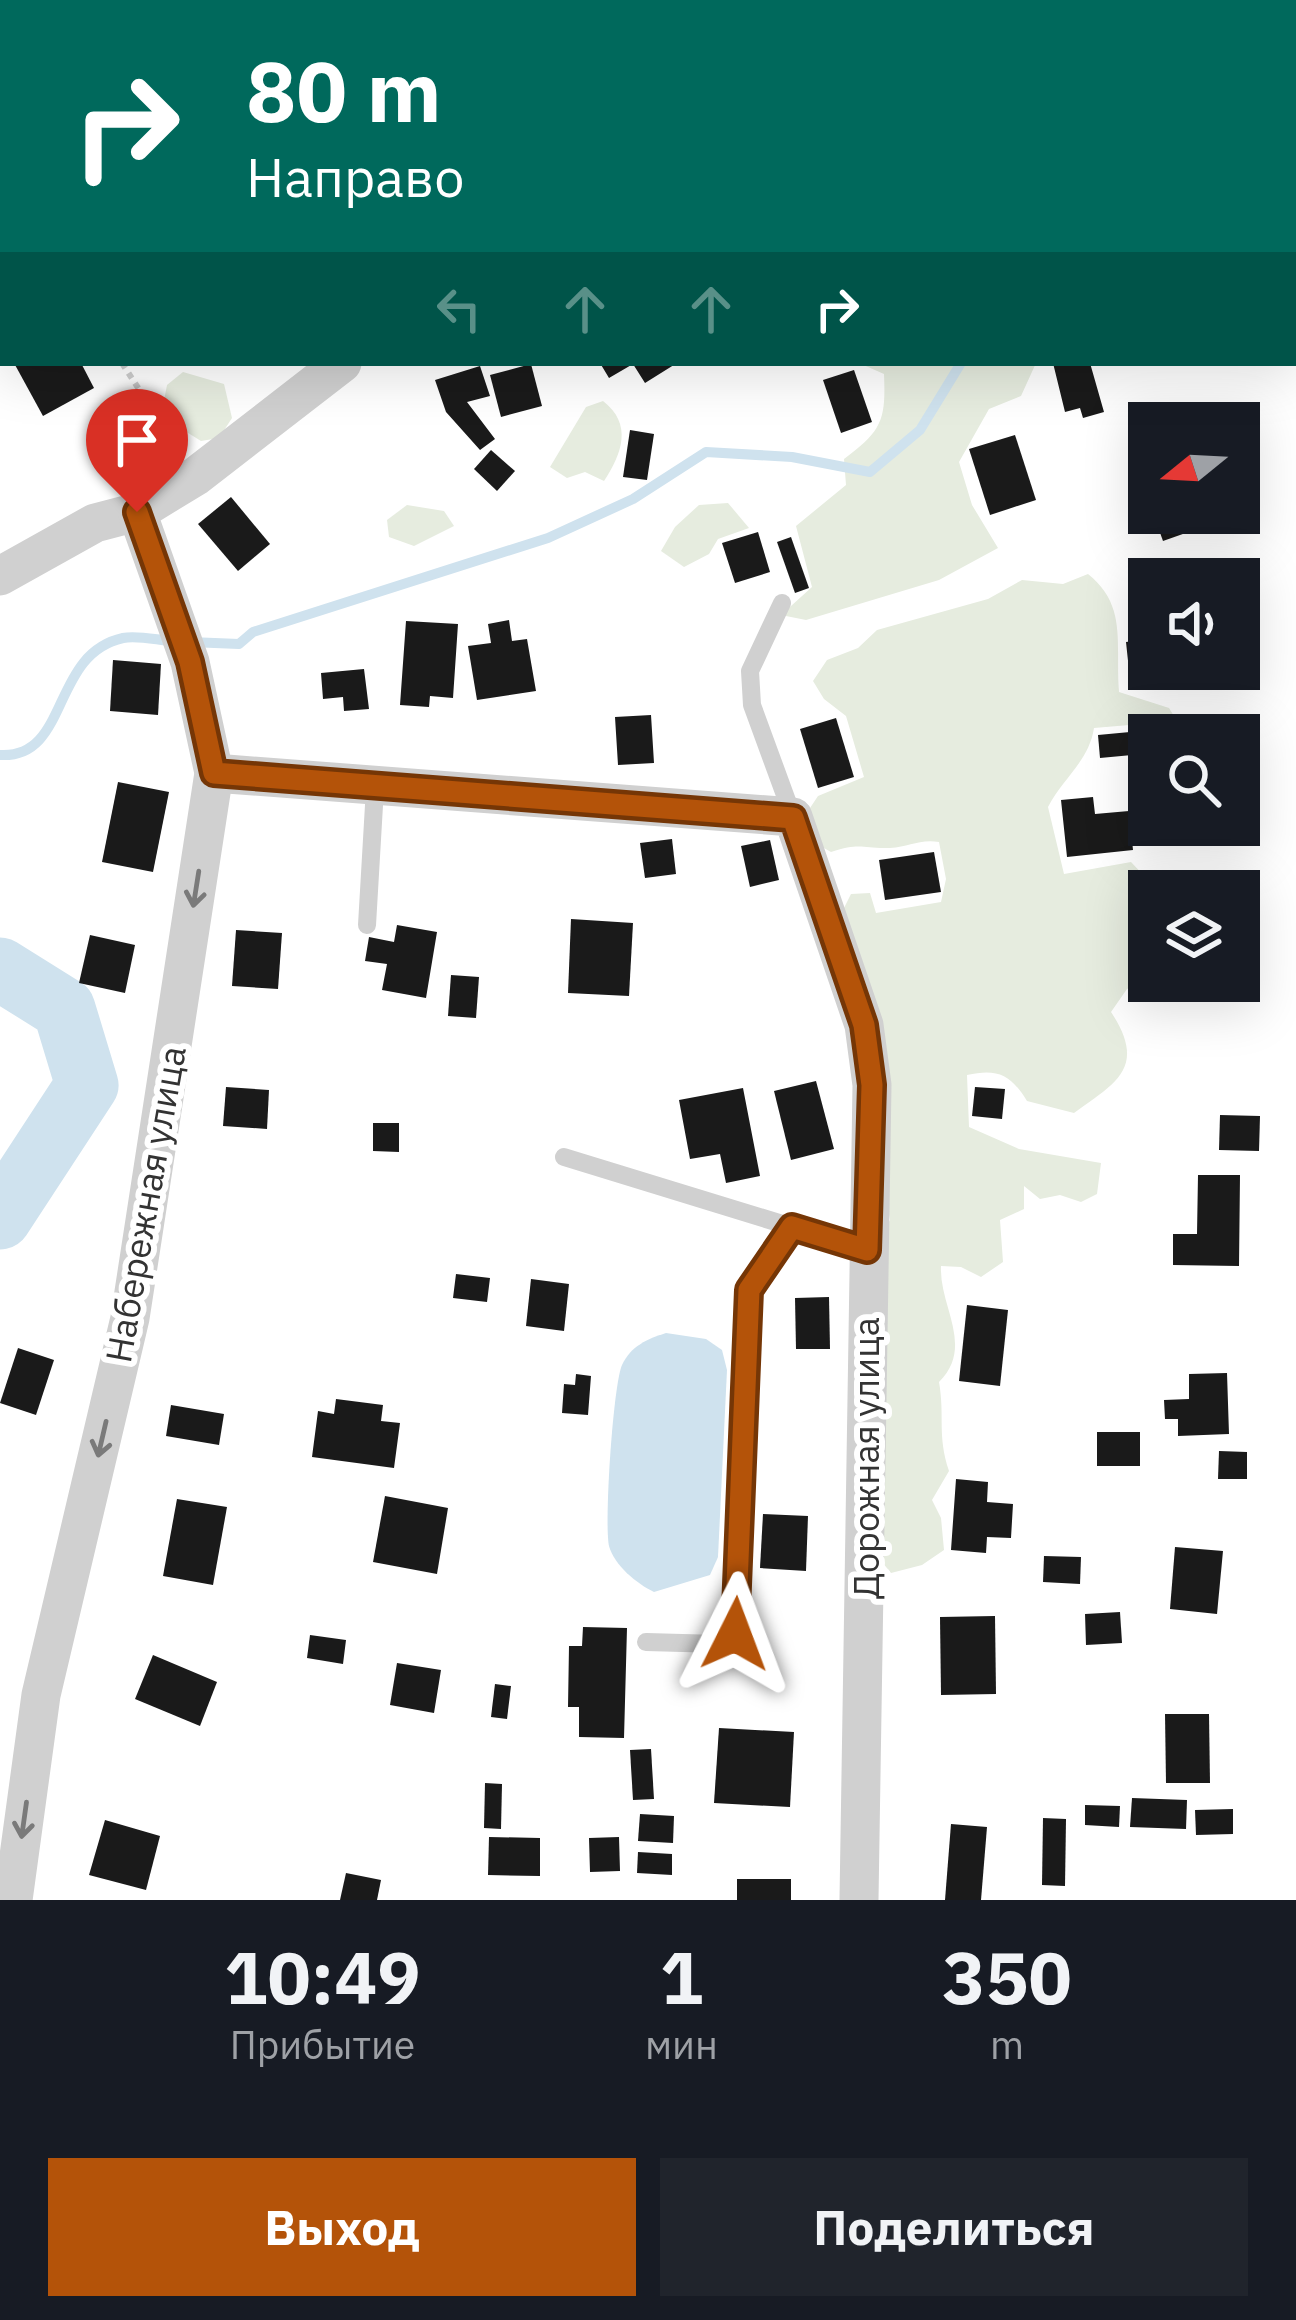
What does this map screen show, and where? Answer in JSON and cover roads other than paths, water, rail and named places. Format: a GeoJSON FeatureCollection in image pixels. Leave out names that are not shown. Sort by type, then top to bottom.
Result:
{"type":"FeatureCollection","features":[{"type":"Feature","properties":{"kind":"street"},"geometry":{"type":"LineString","coordinates":[[0,576],[95,524],[137,512],[196,476],[338,366]]}},
{"type":"Feature","properties":{"kind":"street","name":"Набережная улица"},"geometry":{"type":"LineString","coordinates":[[13,1900],[41,1695],[130,1318],[214,773],[190,662],[137,512]]}},
{"type":"Feature","properties":{"kind":"street"},"geometry":{"type":"LineString","coordinates":[[214,773],[793,818]]}},
{"type":"Feature","properties":{"kind":"street","name":"Дорожная улица"},"geometry":{"type":"LineString","coordinates":[[793,818],[864,1025],[872,1085],[859,1900]]}},
{"type":"Feature","properties":{"kind":"lane"},"geometry":{"type":"LineString","coordinates":[[782,602],[750,670],[752,705],[793,818]]}},
{"type":"Feature","properties":{"kind":"lane"},"geometry":{"type":"LineString","coordinates":[[367,925],[375,788]]}},
{"type":"Feature","properties":{"kind":"lane"},"geometry":{"type":"LineString","coordinates":[[564,1157],[867,1250]]}},
{"type":"Feature","properties":{"kind":"lane"},"geometry":{"type":"LineString","coordinates":[[646,1642],[719,1644],[735,1634],[749,1290],[792,1227]]}},
{"type":"Feature","properties":{"kind":"water"},"geometry":{"type":"Polygon","coordinates":[[[666,1333],[706,1339],[722,1350],[727,1370],[718,1557],[710,1575],[654,1592],[627,1573],[609,1546],[609,1484],[622,1365],[640,1344],[666,1333]]]}},
{"type":"Feature","properties":{"kind":"waterway"},"geometry":{"type":"LineString","coordinates":[[190,642],[239,644],[253,632],[548,538],[633,499],[706,452],[792,457],[870,472],[920,430],[959,366]]}},
{"type":"Feature","properties":{"kind":"waterway"},"geometry":{"type":"LineString","coordinates":[[0,755],[22,752],[38,741],[70,683],[100,648],[129,637],[171,641]]}},
{"type":"Feature","properties":{"kind":"waterway"},"geometry":{"type":"LineString","coordinates":[[0,969],[64,1009],[87,1085],[0,1218]]}}]}
